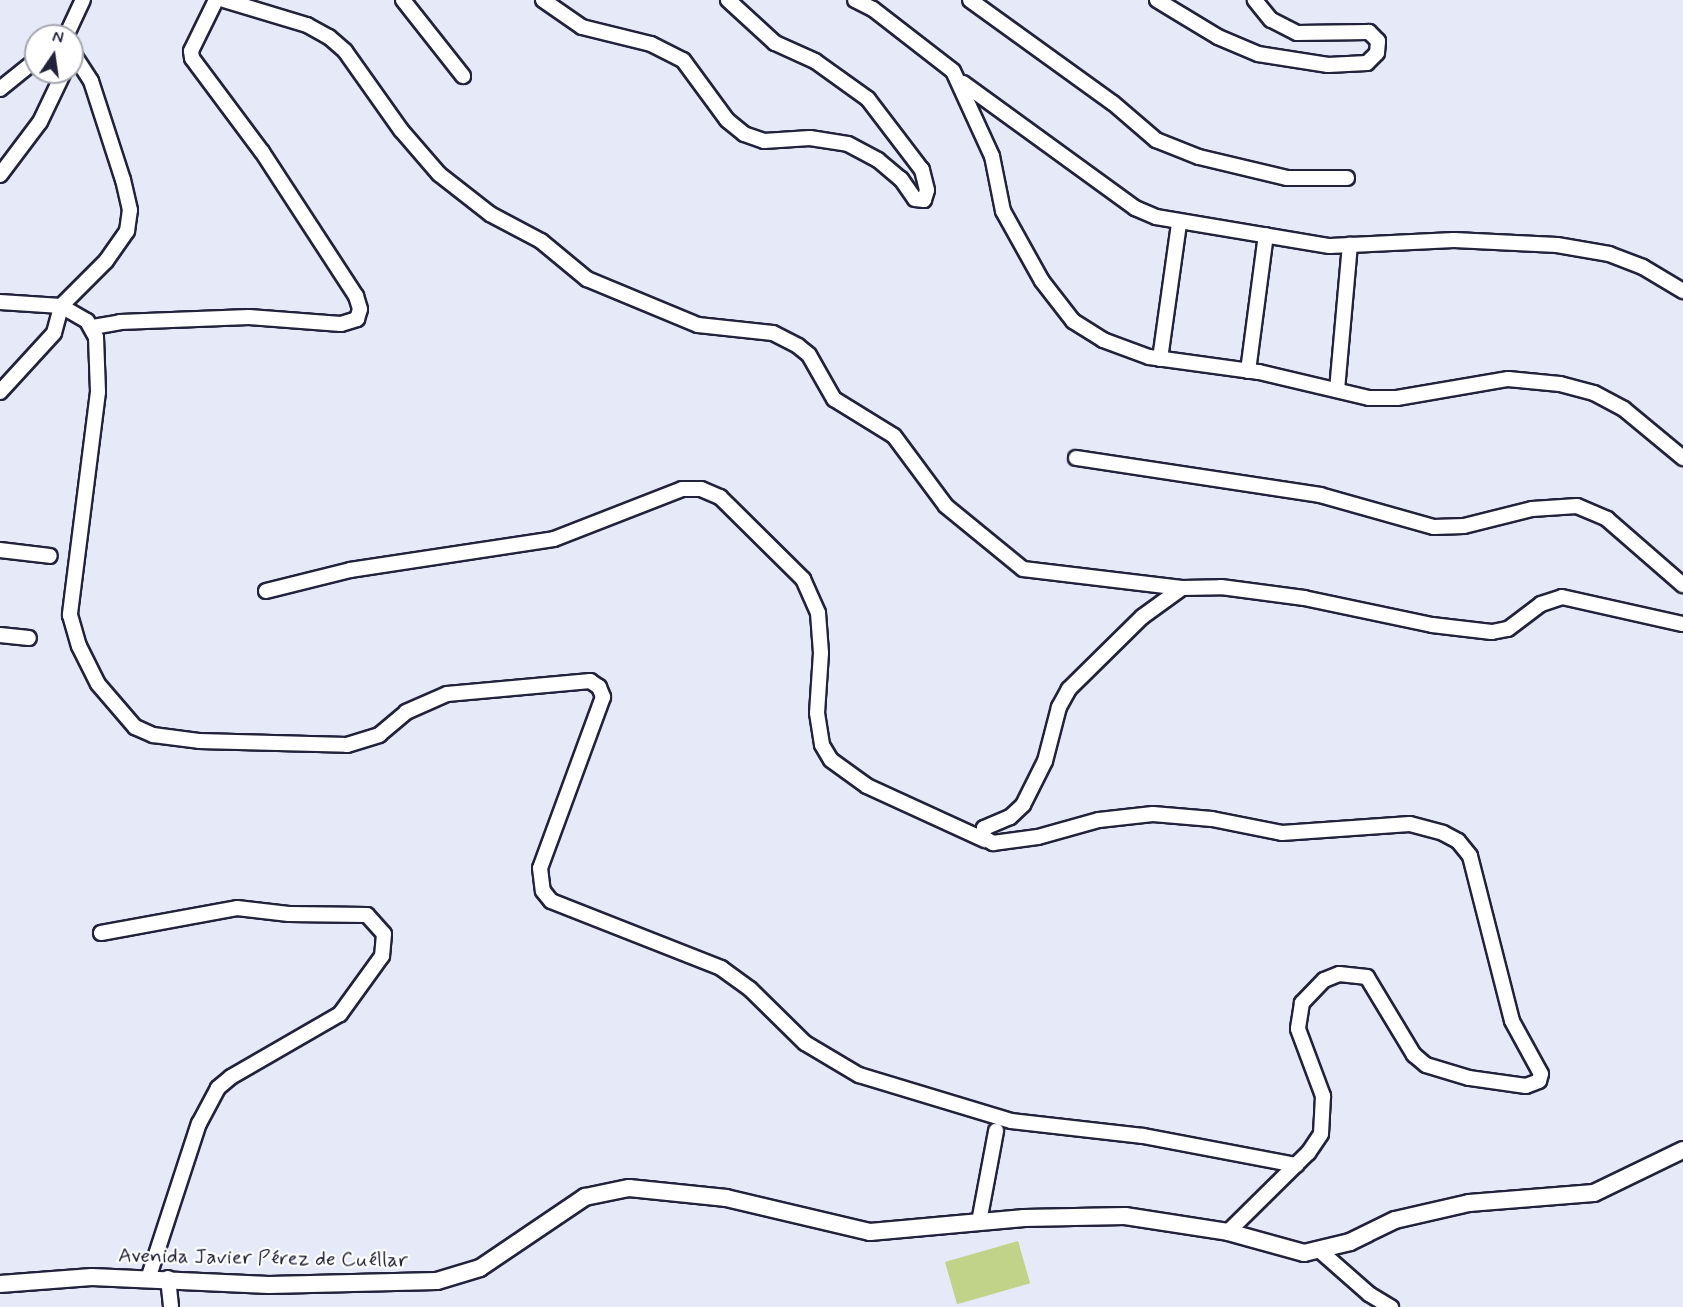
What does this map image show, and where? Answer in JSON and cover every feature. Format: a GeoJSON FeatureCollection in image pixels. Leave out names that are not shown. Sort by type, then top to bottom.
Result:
{"type":"FeatureCollection","features":[{"type":"Feature","properties":{"kind":"street"},"geometry":{"type":"LineString","coordinates":[[70,24],[82,0]]}},
{"type":"Feature","properties":{"kind":"street"},"geometry":{"type":"LineString","coordinates":[[0,302],[61,306],[93,327],[120,322],[249,316],[341,324],[357,319],[360,309],[356,296],[262,152],[192,58],[192,51],[216,0]]}},
{"type":"Feature","properties":{"kind":"street"},"geometry":{"type":"LineString","coordinates":[[224,0],[307,25],[328,37],[345,51],[401,130],[440,174],[490,214],[541,241],[587,279],[698,325],[759,330],[798,346],[809,355],[834,399],[894,436],[946,506],[1016,564],[1041,573],[1182,588],[1221,587],[1304,598],[1432,625],[1492,633],[1508,629],[1541,604],[1562,597],[1683,624]]}},
{"type":"Feature","properties":{"kind":"street"},"geometry":{"type":"LineString","coordinates":[[402,0],[463,76]]}},
{"type":"Feature","properties":{"kind":"street"},"geometry":{"type":"LineString","coordinates":[[543,0],[582,27],[651,44],[683,60],[726,120],[744,134],[764,141],[810,138],[848,144],[878,160],[901,179],[915,199],[924,200],[927,189],[922,170],[868,99],[814,61],[775,44],[728,0]]}},
{"type":"Feature","properties":{"kind":"street"},"geometry":{"type":"LineString","coordinates":[[855,0],[946,62],[958,80],[992,156],[1003,211],[1050,295],[1073,321],[1095,336],[1119,348],[1160,359],[1248,370],[1383,399],[1508,379],[1560,384],[1594,393],[1624,409],[1683,458]]}},
{"type":"Feature","properties":{"kind":"street"},"geometry":{"type":"LineString","coordinates":[[970,0],[1113,104],[1156,140],[1199,157],[1287,177],[1347,178]]}},
{"type":"Feature","properties":{"kind":"street"},"geometry":{"type":"LineString","coordinates":[[1157,0],[1218,38],[1258,54],[1328,65],[1367,63],[1377,53],[1378,41],[1369,32],[1297,33],[1271,20],[1255,0]]}},
{"type":"Feature","properties":{"kind":"street"},"geometry":{"type":"LineString","coordinates":[[0,89],[24,70]]}},
{"type":"Feature","properties":{"kind":"street"},"geometry":{"type":"LineString","coordinates":[[0,392],[54,333],[61,306],[106,261],[127,231],[130,210],[91,81],[84,70]]}},
{"type":"Feature","properties":{"kind":"street"},"geometry":{"type":"LineString","coordinates":[[958,80],[1135,208],[1179,223],[1350,245],[1454,240],[1557,245],[1609,254],[1643,267],[1683,291]]}},
{"type":"Feature","properties":{"kind":"street"},"geometry":{"type":"LineString","coordinates":[[0,175],[40,122],[57,84]]}},
{"type":"Feature","properties":{"kind":"street"},"geometry":{"type":"LineString","coordinates":[[1160,359],[1179,223]]}},
{"type":"Feature","properties":{"kind":"street"},"geometry":{"type":"LineString","coordinates":[[1248,370],[1266,235]]}},
{"type":"Feature","properties":{"kind":"street"},"geometry":{"type":"LineString","coordinates":[[1337,390],[1350,245]]}},
{"type":"Feature","properties":{"kind":"street"},"geometry":{"type":"LineString","coordinates":[[93,327],[99,374],[70,615],[79,646],[98,684],[135,727],[153,735],[199,741],[347,745],[379,735],[406,712],[447,694],[590,681],[599,687],[603,697],[540,868],[543,891],[551,901],[721,968],[750,989],[805,1042],[859,1075],[1011,1121],[1143,1136],[1296,1166]]}},
{"type":"Feature","properties":{"kind":"street"},"geometry":{"type":"LineString","coordinates":[[1076,458],[1320,495],[1434,527],[1464,526],[1532,509],[1577,506],[1607,519],[1683,585]]}},
{"type":"Feature","properties":{"kind":"street"},"geometry":{"type":"LineString","coordinates":[[266,591],[350,570],[554,539],[682,489],[701,489],[720,497],[803,579],[818,613],[821,653],[817,713],[822,746],[831,760],[867,786],[993,843],[1038,837],[1099,820],[1153,814],[1212,819],[1288,834],[1410,824],[1443,832],[1462,845],[1472,862],[1512,1021],[1541,1069],[1540,1078],[1526,1086],[1469,1078],[1426,1065],[1414,1055],[1367,977],[1339,974],[1323,980],[1302,1003],[1298,1029],[1323,1096],[1324,1121],[1321,1134],[1296,1166],[1228,1232]]}},
{"type":"Feature","properties":{"kind":"street"},"geometry":{"type":"LineString","coordinates":[[0,550],[50,556]]}},
{"type":"Feature","properties":{"kind":"street"},"geometry":{"type":"LineString","coordinates":[[985,840],[984,828],[1010,818],[1023,805],[1045,761],[1059,706],[1069,689],[1142,617],[1182,588]]}},
{"type":"Feature","properties":{"kind":"street"},"geometry":{"type":"LineString","coordinates":[[0,635],[29,638]]}},
{"type":"Feature","properties":{"kind":"street"},"geometry":{"type":"LineString","coordinates":[[101,933],[237,908],[367,915],[384,934],[382,956],[340,1014],[231,1077],[218,1088],[199,1123],[148,1279]]}},
{"type":"Feature","properties":{"kind":"street"},"geometry":{"type":"LineString","coordinates":[[979,1221],[996,1131]]}},
{"type":"Feature","properties":{"kind":"street","name":"Avenida Javier Pérez de Cuéllar"},"geometry":{"type":"LineString","coordinates":[[0,1284],[92,1277],[168,1278],[269,1285],[437,1281],[480,1268],[585,1197],[629,1188],[726,1198],[870,1232],[979,1221],[1125,1216],[1228,1232],[1304,1253],[1350,1242],[1395,1220],[1469,1203],[1594,1193],[1683,1150]]}},
{"type":"Feature","properties":{"kind":"street"},"geometry":{"type":"LineString","coordinates":[[1319,1250],[1369,1294],[1391,1307]]}},
{"type":"Feature","properties":{"kind":"street"},"geometry":{"type":"LineString","coordinates":[[168,1278],[171,1307]]}},
{"type":"Feature","properties":{"kind":"green space"},"geometry":{"type":"Polygon","coordinates":[[[1018,1241],[1030,1283],[957,1304],[945,1262],[1018,1241]]]}}]}
